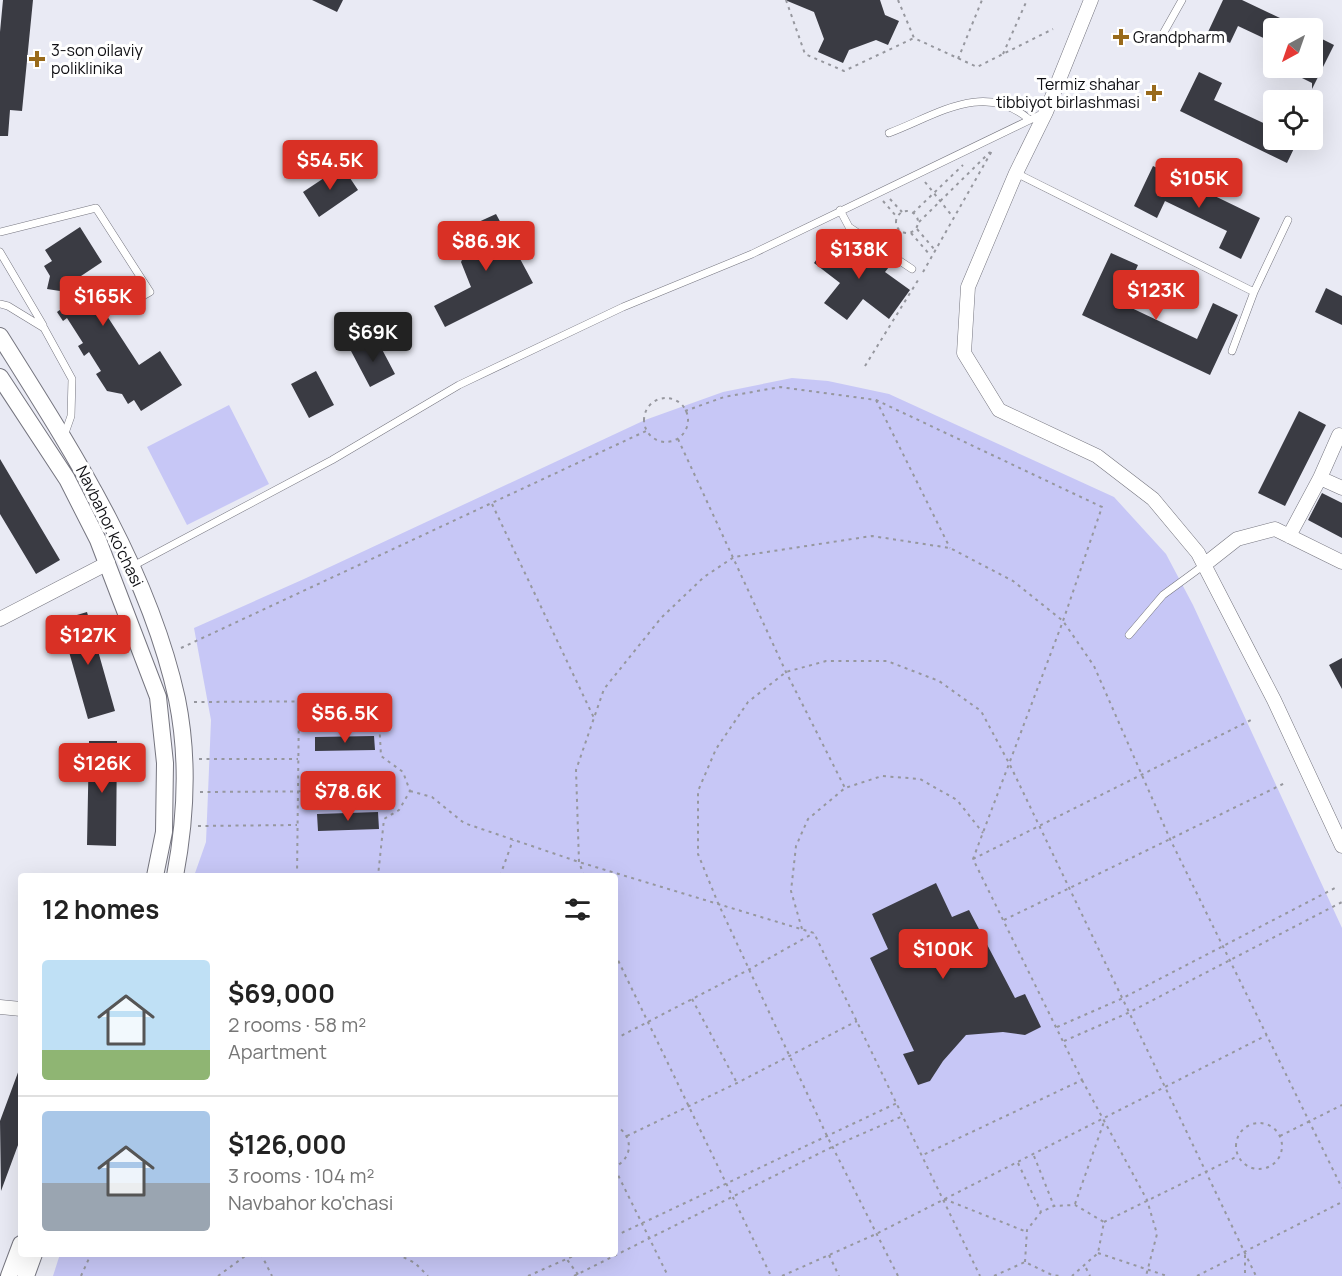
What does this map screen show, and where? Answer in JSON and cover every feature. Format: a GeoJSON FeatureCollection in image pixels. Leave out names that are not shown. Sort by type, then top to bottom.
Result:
{"type":"FeatureCollection","features":[{"type":"Feature","properties":{"kind":"street"},"geometry":{"type":"LineString","coordinates":[[1091,0],[1046,112],[1016,173],[968,287],[964,353],[999,410],[1097,456],[1153,499],[1198,553],[1274,700],[1342,846]]}},
{"type":"Feature","properties":{"kind":"street","name":"Navbahor ko'chasi"},"geometry":{"type":"LineString","coordinates":[[0,336],[64,438],[106,536],[108,563],[158,697],[165,762],[164,832],[156,873]]}},
{"type":"Feature","properties":{"kind":"street","name":"Navbahor ko'chasi"},"geometry":{"type":"LineString","coordinates":[[0,377],[106,536],[131,567],[157,627],[177,700],[183,752],[185,797],[176,873]]}},
{"type":"Feature","properties":{"kind":"street"},"geometry":{"type":"LineString","coordinates":[[1289,536],[1320,478],[1339,435],[1342,436]]}},
{"type":"Feature","properties":{"kind":"street"},"geometry":{"type":"LineString","coordinates":[[1320,478],[1342,488]]}},
{"type":"Feature","properties":{"kind":"street"},"geometry":{"type":"LineString","coordinates":[[1204,566],[1237,539],[1275,529],[1342,562]]}},
{"type":"Feature","properties":{"kind":"street"},"geometry":{"type":"LineString","coordinates":[[0,619],[108,563]]}},
{"type":"Feature","properties":{"kind":"street"},"geometry":{"type":"LineString","coordinates":[[0,1008],[18,1009]]}},
{"type":"Feature","properties":{"kind":"street"},"geometry":{"type":"LineString","coordinates":[[9,1276],[18,1252]]}},
{"type":"Feature","properties":{"kind":"street"},"geometry":{"type":"LineString","coordinates":[[26,1276],[33,1257]]}},
{"type":"Feature","properties":{"kind":"lane"},"geometry":{"type":"LineString","coordinates":[[1164,32],[1182,0]]}},
{"type":"Feature","properties":{"kind":"lane"},"geometry":{"type":"LineString","coordinates":[[889,133],[976,99],[1000,101],[1030,120]]}},
{"type":"Feature","properties":{"kind":"lane"},"geometry":{"type":"LineString","coordinates":[[131,567],[332,460],[459,385],[623,307],[752,255],[840,210],[1046,112]]}},
{"type":"Feature","properties":{"kind":"lane"},"geometry":{"type":"LineString","coordinates":[[1016,173],[1254,292]]}},
{"type":"Feature","properties":{"kind":"lane"},"geometry":{"type":"LineString","coordinates":[[0,232],[96,208],[150,292],[127,305]]}},
{"type":"Feature","properties":{"kind":"lane"},"geometry":{"type":"LineString","coordinates":[[840,210],[849,227],[912,269]]}},
{"type":"Feature","properties":{"kind":"lane"},"geometry":{"type":"LineString","coordinates":[[1232,351],[1254,292],[1288,220]]}},
{"type":"Feature","properties":{"kind":"lane"},"geometry":{"type":"LineString","coordinates":[[0,252],[72,380],[71,416],[64,438]]}},
{"type":"Feature","properties":{"kind":"lane"},"geometry":{"type":"LineString","coordinates":[[0,304],[8,306],[44,328]]}},
{"type":"Feature","properties":{"kind":"lane"},"geometry":{"type":"LineString","coordinates":[[1129,635],[1163,595],[1204,566]]}},
{"type":"Feature","properties":{"kind":"path"},"geometry":{"type":"LineString","coordinates":[[786,0],[805,54],[844,72],[914,38]]}},
{"type":"Feature","properties":{"kind":"path"},"geometry":{"type":"LineString","coordinates":[[958,58],[982,0]]}},
{"type":"Feature","properties":{"kind":"path"},"geometry":{"type":"LineString","coordinates":[[1003,54],[1027,0]]}},
{"type":"Feature","properties":{"kind":"path"},"geometry":{"type":"LineString","coordinates":[[900,1],[914,38],[977,67],[1053,29]]}},
{"type":"Feature","properties":{"kind":"path"},"geometry":{"type":"LineString","coordinates":[[865,366],[915,288],[930,255],[993,149],[995,141]]}},
{"type":"Feature","properties":{"kind":"path"},"geometry":{"type":"LineString","coordinates":[[911,233],[917,229],[919,222],[993,149]]}},
{"type":"Feature","properties":{"kind":"path"},"geometry":{"type":"LineString","coordinates":[[913,213],[966,162]]}},
{"type":"Feature","properties":{"kind":"path"},"geometry":{"type":"LineString","coordinates":[[921,178],[953,217]]}},
{"type":"Feature","properties":{"kind":"path"},"geometry":{"type":"LineString","coordinates":[[897,217],[880,198],[887,195],[902,212],[913,213]]}},
{"type":"Feature","properties":{"kind":"path"},"geometry":{"type":"LineString","coordinates":[[902,212],[897,217],[896,225],[900,231],[911,233],[930,255]]}},
{"type":"Feature","properties":{"kind":"path"},"geometry":{"type":"LineString","coordinates":[[913,213],[919,222]]}},
{"type":"Feature","properties":{"kind":"path"},"geometry":{"type":"LineString","coordinates":[[917,229],[934,249]]}},
{"type":"Feature","properties":{"kind":"path"},"geometry":{"type":"LineString","coordinates":[[685,411],[724,397],[780,387],[876,399],[1102,507],[1064,621],[973,859],[1082,1080],[1147,1200],[1157,1234],[1146,1276]]}},
{"type":"Feature","properties":{"kind":"path"},"geometry":{"type":"LineString","coordinates":[[671,399],[685,411],[686,428],[678,439],[664,442],[646,431],[644,424],[646,410],[657,400],[671,399]]}},
{"type":"Feature","properties":{"kind":"path"},"geometry":{"type":"LineString","coordinates":[[876,399],[950,548]]}},
{"type":"Feature","properties":{"kind":"path"},"geometry":{"type":"LineString","coordinates":[[181,648],[646,431]]}},
{"type":"Feature","properties":{"kind":"path"},"geometry":{"type":"LineString","coordinates":[[678,439],[786,672],[845,788]]}},
{"type":"Feature","properties":{"kind":"path"},"geometry":{"type":"LineString","coordinates":[[491,503],[594,718]]}},
{"type":"Feature","properties":{"kind":"path"},"geometry":{"type":"LineString","coordinates":[[583,873],[579,862],[576,770],[604,689],[661,618],[704,577],[734,557],[872,536],[950,548],[1012,581],[1064,621],[1094,666],[1170,839],[1342,1188]]}},
{"type":"Feature","properties":{"kind":"path"},"geometry":{"type":"LineString","coordinates":[[898,1276],[832,1147],[718,903],[698,854],[698,791],[716,749],[748,702],[786,672],[826,661],[886,661],[939,681],[981,711],[1010,765],[1068,891],[1256,1276]]}},
{"type":"Feature","properties":{"kind":"path"},"geometry":{"type":"LineString","coordinates":[[191,702],[378,701],[381,756],[403,771],[410,791],[399,810],[384,819],[378,873]]}},
{"type":"Feature","properties":{"kind":"path"},"geometry":{"type":"LineString","coordinates":[[297,873],[299,702]]}},
{"type":"Feature","properties":{"kind":"path"},"geometry":{"type":"LineString","coordinates":[[973,859],[1038,824],[1253,719]]}},
{"type":"Feature","properties":{"kind":"path"},"geometry":{"type":"LineString","coordinates":[[197,759],[298,759]]}},
{"type":"Feature","properties":{"kind":"path"},"geometry":{"type":"LineString","coordinates":[[802,929],[791,891],[796,846],[808,819],[845,788],[882,776],[920,779],[957,800],[983,833]]}},
{"type":"Feature","properties":{"kind":"path"},"geometry":{"type":"LineString","coordinates":[[1004,920],[1068,891],[1284,783]]}},
{"type":"Feature","properties":{"kind":"path"},"geometry":{"type":"LineString","coordinates":[[200,792],[356,790]]}},
{"type":"Feature","properties":{"kind":"path"},"geometry":{"type":"LineString","coordinates":[[410,791],[432,796],[464,823],[616,873]]}},
{"type":"Feature","properties":{"kind":"path"},"geometry":{"type":"LineString","coordinates":[[196,826],[297,825]]}},
{"type":"Feature","properties":{"kind":"path"},"geometry":{"type":"LineString","coordinates":[[501,873],[513,840]]}},
{"type":"Feature","properties":{"kind":"path"},"geometry":{"type":"LineString","coordinates":[[618,874],[814,933],[980,1276]]}},
{"type":"Feature","properties":{"kind":"path"},"geometry":{"type":"LineString","coordinates":[[1057,1027],[1121,999],[1335,888]]}},
{"type":"Feature","properties":{"kind":"path"},"geometry":{"type":"LineString","coordinates":[[1064,1041],[1128,1012],[1342,902]]}},
{"type":"Feature","properties":{"kind":"path"},"geometry":{"type":"LineString","coordinates":[[618,1037],[814,933]]}},
{"type":"Feature","properties":{"kind":"path"},"geometry":{"type":"LineString","coordinates":[[618,960],[771,1276]]}},
{"type":"Feature","properties":{"kind":"path"},"geometry":{"type":"LineString","coordinates":[[693,999],[737,1083]]}},
{"type":"Feature","properties":{"kind":"path"},"geometry":{"type":"LineString","coordinates":[[627,1136],[857,1021]]}},
{"type":"Feature","properties":{"kind":"path"},"geometry":{"type":"LineString","coordinates":[[782,1276],[876,1234],[1267,1035]]}},
{"type":"Feature","properties":{"kind":"path"},"geometry":{"type":"LineString","coordinates":[[923,1155],[1082,1080]]}},
{"type":"Feature","properties":{"kind":"path"},"geometry":{"type":"LineString","coordinates":[[618,1235],[897,1103]]}},
{"type":"Feature","properties":{"kind":"path"},"geometry":{"type":"LineString","coordinates":[[1280,1136],[1342,1105]]}},
{"type":"Feature","properties":{"kind":"path"},"geometry":{"type":"LineString","coordinates":[[618,1255],[832,1147],[904,1116]]}},
{"type":"Feature","properties":{"kind":"path"},"geometry":{"type":"LineString","coordinates":[[1075,1205],[1105,1119]]}},
{"type":"Feature","properties":{"kind":"path"},"geometry":{"type":"LineString","coordinates":[[1252,1124],[1267,1125],[1280,1136],[1281,1156],[1271,1167],[1256,1170],[1248,1167],[1238,1156],[1237,1141],[1245,1128],[1252,1124]]}},
{"type":"Feature","properties":{"kind":"path"},"geometry":{"type":"LineString","coordinates":[[618,1128],[627,1136],[628,1155],[618,1165]]}},
{"type":"Feature","properties":{"kind":"path"},"geometry":{"type":"LineString","coordinates":[[1033,1155],[1054,1206]]}},
{"type":"Feature","properties":{"kind":"path"},"geometry":{"type":"LineString","coordinates":[[1104,1222],[1238,1156]]}},
{"type":"Feature","properties":{"kind":"path"},"geometry":{"type":"LineString","coordinates":[[1018,1163],[1041,1212]]}},
{"type":"Feature","properties":{"kind":"path"},"geometry":{"type":"LineString","coordinates":[[618,1174],[668,1276]]}},
{"type":"Feature","properties":{"kind":"path"},"geometry":{"type":"LineString","coordinates":[[944,1199],[1027,1232]]}},
{"type":"Feature","properties":{"kind":"path"},"geometry":{"type":"LineString","coordinates":[[1197,1276],[1342,1202]]}},
{"type":"Feature","properties":{"kind":"path"},"geometry":{"type":"LineString","coordinates":[[1024,1262],[1027,1232],[1041,1212],[1054,1206],[1075,1205],[1104,1222]]}},
{"type":"Feature","properties":{"kind":"path"},"geometry":{"type":"LineString","coordinates":[[1072,1276],[1086,1267],[1098,1253],[1104,1222]]}},
{"type":"Feature","properties":{"kind":"path"},"geometry":{"type":"LineString","coordinates":[[1244,1252],[1245,1276]]}},
{"type":"Feature","properties":{"kind":"path"},"geometry":{"type":"LineString","coordinates":[[1098,1253],[1167,1276]]}},
{"type":"Feature","properties":{"kind":"path"},"geometry":{"type":"LineString","coordinates":[[829,1255],[839,1276]]}},
{"type":"Feature","properties":{"kind":"path"},"geometry":{"type":"LineString","coordinates":[[81,1276],[90,1257]]}},
{"type":"Feature","properties":{"kind":"path"},"geometry":{"type":"LineString","coordinates":[[218,1276],[244,1257]]}},
{"type":"Feature","properties":{"kind":"path"},"geometry":{"type":"LineString","coordinates":[[262,1257],[272,1276]]}},
{"type":"Feature","properties":{"kind":"path"},"geometry":{"type":"LineString","coordinates":[[403,1257],[415,1263],[428,1276]]}},
{"type":"Feature","properties":{"kind":"path"},"geometry":{"type":"LineString","coordinates":[[528,1276],[571,1257]]}},
{"type":"Feature","properties":{"kind":"path"},"geometry":{"type":"LineString","coordinates":[[567,1259],[577,1276],[614,1257]]}},
{"type":"Feature","properties":{"kind":"path"},"geometry":{"type":"LineString","coordinates":[[1024,1262],[1052,1276],[1060,1276]]}},
{"type":"Feature","properties":{"kind":"path"},"geometry":{"type":"LineString","coordinates":[[994,1276],[1024,1262]]}},
{"type":"Feature","properties":{"kind":"path"},"geometry":{"type":"LineString","coordinates":[[1086,1267],[1090,1276]]}},
{"type":"Feature","properties":{"kind":"shaded area"},"geometry":{"type":"Polygon","coordinates":[[[792,378],[828,381],[889,394],[1114,497],[1166,554],[1193,605],[1342,928],[1342,1276],[53,1276],[59,1257],[618,1257],[618,873],[195,873],[206,842],[211,720],[194,628],[645,420],[723,392],[792,378]]]}},
{"type":"Feature","properties":{"kind":"shaded area"},"geometry":{"type":"Polygon","coordinates":[[[229,405],[269,484],[187,525],[147,447],[229,405]]]}},
{"type":"Feature","properties":{"kind":"building"},"geometry":{"type":"Polygon","coordinates":[[[3,0],[33,0],[22,111],[10,110],[8,136],[0,136],[0,32],[3,0]]]}},
{"type":"Feature","properties":{"kind":"building"},"geometry":{"type":"Polygon","coordinates":[[[312,0],[343,0],[337,12],[312,0]]]}},
{"type":"Feature","properties":{"kind":"building"},"geometry":{"type":"Polygon","coordinates":[[[785,0],[880,0],[885,15],[899,21],[888,45],[876,40],[849,50],[843,63],[818,52],[824,39],[814,12],[785,0]]]}},
{"type":"Feature","properties":{"kind":"building"},"geometry":{"type":"Polygon","coordinates":[[[1223,0],[1242,0],[1280,18],[1263,18],[1263,38],[1238,26],[1230,43],[1208,32],[1223,0]]]}},
{"type":"Feature","properties":{"kind":"building"},"geometry":{"type":"Polygon","coordinates":[[[1323,40],[1334,45],[1323,67],[1323,40]]]}},
{"type":"Feature","properties":{"kind":"building"},"geometry":{"type":"Polygon","coordinates":[[[1199,72],[1222,83],[1214,100],[1263,123],[1263,150],[1293,150],[1287,163],[1180,111],[1199,72]]]}},
{"type":"Feature","properties":{"kind":"building"},"geometry":{"type":"Polygon","coordinates":[[[1302,78],[1318,78],[1312,89],[1312,83],[1302,78]]]}},
{"type":"Feature","properties":{"kind":"building"},"geometry":{"type":"Polygon","coordinates":[[[342,166],[358,190],[319,217],[303,192],[342,166]]]}},
{"type":"Feature","properties":{"kind":"building"},"geometry":{"type":"Polygon","coordinates":[[[1153,166],[1260,218],[1241,259],[1219,248],[1227,231],[1165,201],[1157,218],[1134,206],[1153,166]]]}},
{"type":"Feature","properties":{"kind":"building"},"geometry":{"type":"Polygon","coordinates":[[[496,214],[533,283],[445,327],[434,306],[471,287],[461,262],[470,244],[474,224],[496,214]]]}},
{"type":"Feature","properties":{"kind":"building"},"geometry":{"type":"Polygon","coordinates":[[[80,227],[102,262],[81,276],[139,365],[160,351],[182,385],[141,411],[134,400],[128,404],[122,394],[107,391],[96,374],[101,371],[89,352],[84,356],[78,346],[83,343],[67,318],[63,321],[57,312],[68,304],[60,291],[47,289],[50,276],[44,266],[52,261],[45,250],[80,227]]]}},
{"type":"Feature","properties":{"kind":"building"},"geometry":{"type":"Polygon","coordinates":[[[835,234],[862,255],[866,250],[889,267],[885,272],[910,290],[889,319],[863,299],[847,320],[824,303],[840,283],[814,263],[835,234]]]}},
{"type":"Feature","properties":{"kind":"building"},"geometry":{"type":"Polygon","coordinates":[[[1111,253],[1138,265],[1121,303],[1197,339],[1213,303],[1238,315],[1210,375],[1082,315],[1111,253]]]}},
{"type":"Feature","properties":{"kind":"building"},"geometry":{"type":"Polygon","coordinates":[[[1326,288],[1342,296],[1342,325],[1315,312],[1326,288]]]}},
{"type":"Feature","properties":{"kind":"building"},"geometry":{"type":"Polygon","coordinates":[[[376,338],[395,374],[370,387],[351,351],[376,338]]]}},
{"type":"Feature","properties":{"kind":"building"},"geometry":{"type":"Polygon","coordinates":[[[316,371],[334,405],[309,418],[291,384],[316,371]]]}},
{"type":"Feature","properties":{"kind":"building"},"geometry":{"type":"Polygon","coordinates":[[[1299,411],[1326,425],[1285,506],[1258,493],[1299,411]]]}},
{"type":"Feature","properties":{"kind":"building"},"geometry":{"type":"Polygon","coordinates":[[[0,459],[60,560],[36,574],[0,514],[0,459]]]}},
{"type":"Feature","properties":{"kind":"building"},"geometry":{"type":"Polygon","coordinates":[[[1322,493],[1342,503],[1342,538],[1308,520],[1322,493]]]}},
{"type":"Feature","properties":{"kind":"building"},"geometry":{"type":"Polygon","coordinates":[[[87,612],[115,711],[88,719],[60,620],[87,612]]]}},
{"type":"Feature","properties":{"kind":"building"},"geometry":{"type":"Polygon","coordinates":[[[1342,658],[1342,689],[1329,665],[1342,658]]]}},
{"type":"Feature","properties":{"kind":"building"},"geometry":{"type":"Polygon","coordinates":[[[374,736],[375,750],[315,751],[315,737],[374,736]]]}},
{"type":"Feature","properties":{"kind":"building"},"geometry":{"type":"Polygon","coordinates":[[[89,741],[117,741],[116,846],[87,845],[89,741]]]}},
{"type":"Feature","properties":{"kind":"building"},"geometry":{"type":"Polygon","coordinates":[[[378,812],[379,829],[318,831],[317,814],[378,812]]]}},
{"type":"Feature","properties":{"kind":"building"},"geometry":{"type":"Polygon","coordinates":[[[936,883],[952,917],[969,910],[1015,998],[1025,994],[1041,1027],[1025,1035],[1003,1032],[966,1035],[943,1061],[930,1081],[918,1085],[903,1054],[914,1051],[870,958],[888,949],[872,914],[936,883]]]}},
{"type":"Feature","properties":{"kind":"building"},"geometry":{"type":"Polygon","coordinates":[[[18,1072],[18,1145],[1,1191],[0,1121],[18,1072]]]}},
{"type":"Feature","properties":{"kind":"place","name":"Grandpharm"},"geometry":{"type":"Point","coordinates":[1121,37]}},
{"type":"Feature","properties":{"kind":"place","name":"3-son oilaviy poliklinika"},"geometry":{"type":"Point","coordinates":[37,59]}},
{"type":"Feature","properties":{"kind":"place","name":"Termiz shahar tibbiyot birlashmasi"},"geometry":{"type":"Point","coordinates":[1154,93]}}]}
